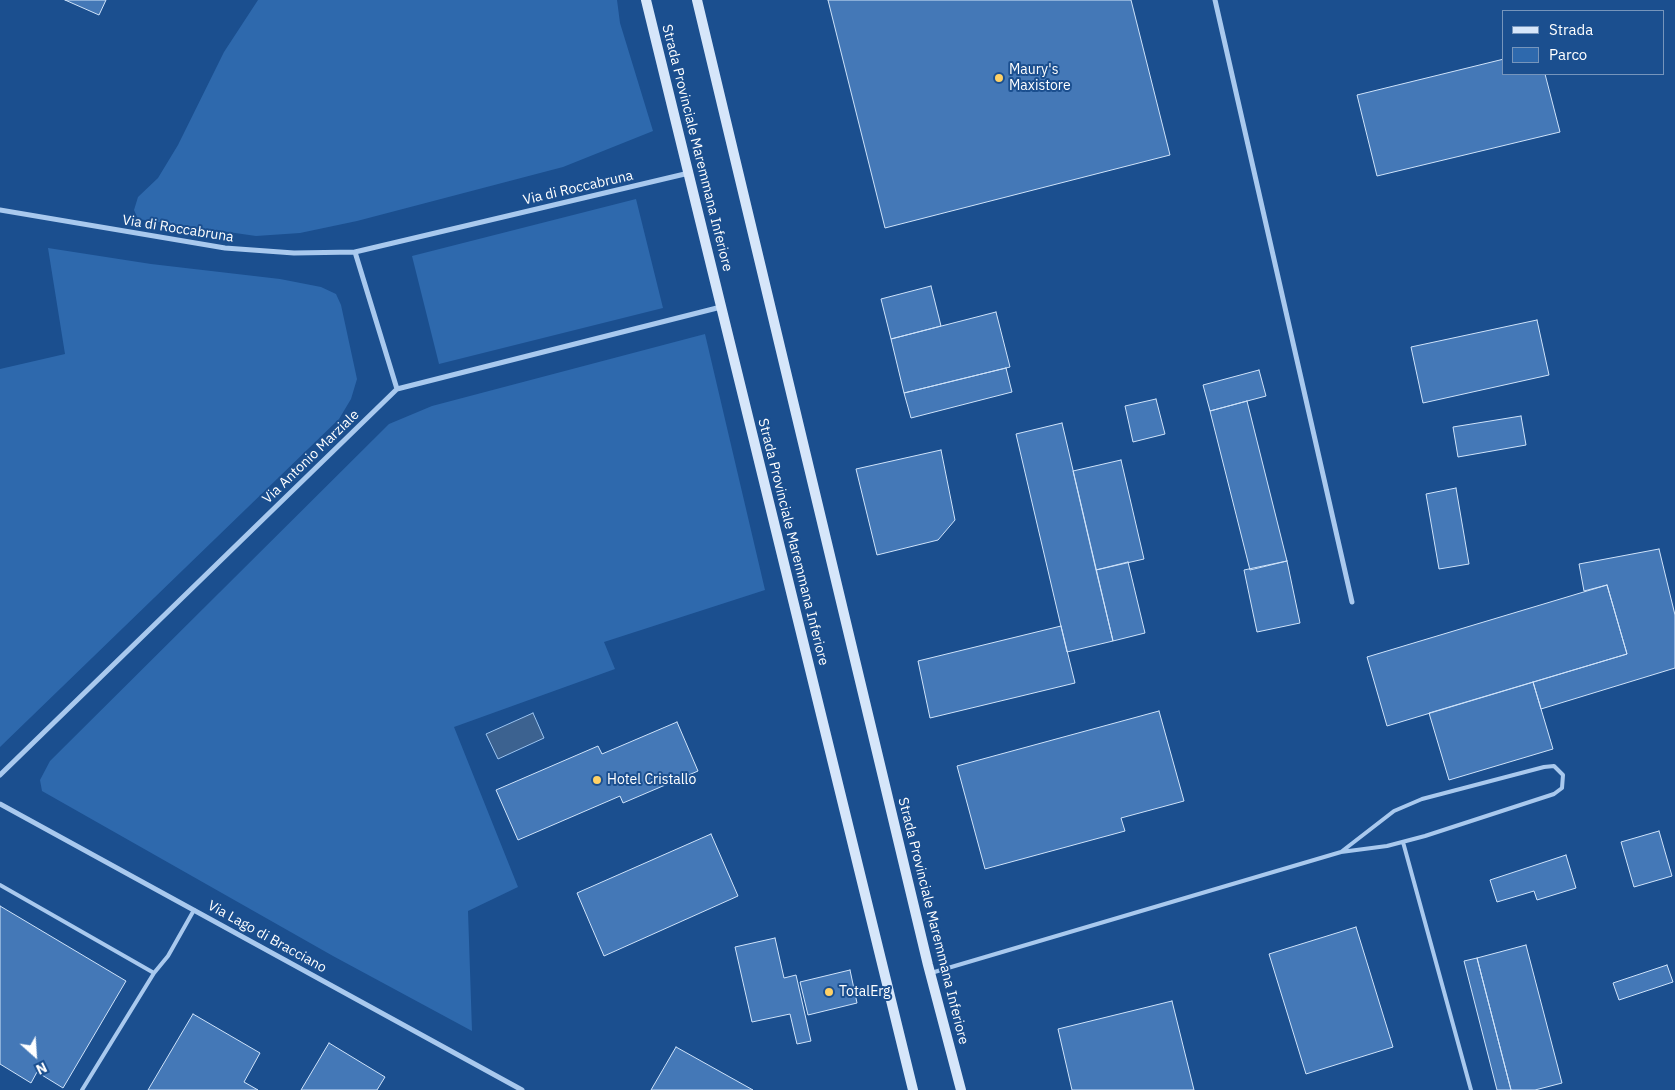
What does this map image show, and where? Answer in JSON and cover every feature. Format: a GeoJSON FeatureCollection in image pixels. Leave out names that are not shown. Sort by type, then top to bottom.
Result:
{"type":"FeatureCollection","features":[{"type":"Feature","properties":{"kind":"main road","name":"Strada Provinciale Maremmana Inferiore"},"geometry":{"type":"LineString","coordinates":[[646,0],[913,1090]]}},
{"type":"Feature","properties":{"kind":"main road","name":"Strada Provinciale Maremmana Inferiore"},"geometry":{"type":"LineString","coordinates":[[697,0],[930,973],[961,1090]]}},
{"type":"Feature","properties":{"kind":"street"},"geometry":{"type":"LineString","coordinates":[[1214,0],[1352,602]]}},
{"type":"Feature","properties":{"kind":"street","name":"Via di Roccabruna"},"geometry":{"type":"LineString","coordinates":[[0,210],[225,248],[294,253],[355,252],[689,173]]}},
{"type":"Feature","properties":{"kind":"street"},"geometry":{"type":"LineString","coordinates":[[355,252],[397,389]]}},
{"type":"Feature","properties":{"kind":"street","name":"Via Antonio Marziale"},"geometry":{"type":"LineString","coordinates":[[0,776],[397,389],[722,306]]}},
{"type":"Feature","properties":{"kind":"street","name":"Via Lago di Bracciano"},"geometry":{"type":"LineString","coordinates":[[0,804],[522,1090]]}},
{"type":"Feature","properties":{"kind":"lane"},"geometry":{"type":"LineString","coordinates":[[930,973],[1341,852],[1404,842],[1554,794],[1562,788],[1563,774],[1554,766],[1544,767],[1422,799],[1394,811],[1341,852]]}},
{"type":"Feature","properties":{"kind":"lane"},"geometry":{"type":"LineString","coordinates":[[1404,842],[1470,1090]]}},
{"type":"Feature","properties":{"kind":"lane"},"geometry":{"type":"LineString","coordinates":[[0,886],[154,973]]}},
{"type":"Feature","properties":{"kind":"lane"},"geometry":{"type":"LineString","coordinates":[[82,1090],[154,973],[168,956],[194,910]]}},
{"type":"Feature","properties":{"kind":"green space"},"geometry":{"type":"Polygon","coordinates":[[[258,0],[617,0],[620,23],[653,131],[563,167],[357,221],[300,233],[256,236],[138,219],[134,210],[138,197],[158,178],[178,145],[224,52],[258,0]]]}},
{"type":"Feature","properties":{"kind":"green space"},"geometry":{"type":"Polygon","coordinates":[[[636,199],[663,308],[439,364],[412,256],[636,199]]]}},
{"type":"Feature","properties":{"kind":"green space"},"geometry":{"type":"Polygon","coordinates":[[[48,248],[151,264],[280,279],[321,287],[336,294],[341,305],[357,379],[351,399],[339,419],[0,747],[0,369],[65,354],[48,248]]]}},
{"type":"Feature","properties":{"kind":"green space"},"geometry":{"type":"Polygon","coordinates":[[[705,334],[765,590],[604,642],[615,669],[454,727],[518,887],[468,911],[472,1031],[333,956],[42,791],[40,780],[50,761],[389,424],[432,406],[705,334]]]}},
{"type":"Feature","properties":{"kind":"shaded area"},"geometry":{"type":"Polygon","coordinates":[[[533,713],[544,738],[498,759],[486,734],[533,713]]]}},
{"type":"Feature","properties":{"kind":"building"},"geometry":{"type":"Polygon","coordinates":[[[65,0],[106,0],[99,15],[65,0]]]}},
{"type":"Feature","properties":{"kind":"building","name":"Maury's Maxistore"},"geometry":{"type":"Polygon","coordinates":[[[828,0],[1131,0],[1170,155],[885,228],[828,0]]]}},
{"type":"Feature","properties":{"kind":"building"},"geometry":{"type":"Polygon","coordinates":[[[1502,59],[1502,75],[1545,75],[1560,132],[1377,176],[1357,95],[1502,59]]]}},
{"type":"Feature","properties":{"kind":"building"},"geometry":{"type":"Polygon","coordinates":[[[931,286],[941,326],[891,339],[881,299],[931,286]]]}},
{"type":"Feature","properties":{"kind":"building"},"geometry":{"type":"Polygon","coordinates":[[[996,312],[1010,367],[904,393],[891,339],[996,312]]]}},
{"type":"Feature","properties":{"kind":"building"},"geometry":{"type":"Polygon","coordinates":[[[1537,320],[1549,375],[1423,403],[1411,347],[1537,320]]]}},
{"type":"Feature","properties":{"kind":"building"},"geometry":{"type":"Polygon","coordinates":[[[1006,368],[1012,392],[911,418],[904,393],[1006,368]]]}},
{"type":"Feature","properties":{"kind":"building"},"geometry":{"type":"Polygon","coordinates":[[[1259,370],[1266,396],[1210,411],[1203,385],[1259,370]]]}},
{"type":"Feature","properties":{"kind":"building"},"geometry":{"type":"Polygon","coordinates":[[[1156,399],[1165,434],[1133,442],[1125,406],[1156,399]]]}},
{"type":"Feature","properties":{"kind":"building"},"geometry":{"type":"Polygon","coordinates":[[[1247,401],[1287,561],[1250,570],[1210,411],[1247,401]]]}},
{"type":"Feature","properties":{"kind":"building"},"geometry":{"type":"Polygon","coordinates":[[[1521,416],[1526,445],[1458,457],[1453,427],[1521,416]]]}},
{"type":"Feature","properties":{"kind":"building"},"geometry":{"type":"Polygon","coordinates":[[[1062,423],[1113,641],[1067,652],[1016,434],[1062,423]]]}},
{"type":"Feature","properties":{"kind":"building"},"geometry":{"type":"Polygon","coordinates":[[[941,450],[955,520],[938,540],[877,555],[856,469],[941,450]]]}},
{"type":"Feature","properties":{"kind":"building"},"geometry":{"type":"Polygon","coordinates":[[[1121,460],[1144,559],[1096,570],[1073,471],[1121,460]]]}},
{"type":"Feature","properties":{"kind":"building"},"geometry":{"type":"Polygon","coordinates":[[[1456,488],[1469,564],[1439,569],[1426,494],[1456,488]]]}},
{"type":"Feature","properties":{"kind":"building"},"geometry":{"type":"Polygon","coordinates":[[[1659,549],[1675,615],[1675,668],[1541,709],[1533,682],[1627,654],[1607,585],[1584,591],[1579,564],[1659,549]]]}},
{"type":"Feature","properties":{"kind":"building"},"geometry":{"type":"Polygon","coordinates":[[[1287,561],[1300,623],[1257,632],[1244,570],[1287,561]]]}},
{"type":"Feature","properties":{"kind":"building"},"geometry":{"type":"Polygon","coordinates":[[[1128,562],[1145,633],[1113,641],[1096,570],[1128,562]]]}},
{"type":"Feature","properties":{"kind":"building"},"geometry":{"type":"Polygon","coordinates":[[[1607,585],[1627,654],[1387,726],[1367,657],[1607,585]]]}},
{"type":"Feature","properties":{"kind":"building"},"geometry":{"type":"Polygon","coordinates":[[[1061,626],[1075,683],[930,718],[918,661],[1061,626]]]}},
{"type":"Feature","properties":{"kind":"building"},"geometry":{"type":"Polygon","coordinates":[[[1533,682],[1553,749],[1449,780],[1429,713],[1533,682]]]}},
{"type":"Feature","properties":{"kind":"building"},"geometry":{"type":"Polygon","coordinates":[[[1159,711],[1184,801],[1121,818],[1125,831],[985,869],[957,766],[1159,711]]]}},
{"type":"Feature","properties":{"kind":"building","name":"Hotel Cristallo"},"geometry":{"type":"Polygon","coordinates":[[[677,722],[698,771],[623,803],[620,796],[518,840],[496,790],[598,746],[602,754],[677,722]]]}},
{"type":"Feature","properties":{"kind":"building"},"geometry":{"type":"Polygon","coordinates":[[[1659,831],[1672,876],[1634,887],[1621,842],[1659,831]]]}},
{"type":"Feature","properties":{"kind":"building"},"geometry":{"type":"Polygon","coordinates":[[[711,834],[738,896],[604,956],[577,893],[711,834]]]}},
{"type":"Feature","properties":{"kind":"building"},"geometry":{"type":"Polygon","coordinates":[[[1566,855],[1576,888],[1537,900],[1534,891],[1497,902],[1490,880],[1566,855]]]}},
{"type":"Feature","properties":{"kind":"building"},"geometry":{"type":"Polygon","coordinates":[[[0,906],[126,981],[63,1088],[37,1072],[31,1083],[0,1064],[0,906]]]}},
{"type":"Feature","properties":{"kind":"building"},"geometry":{"type":"Polygon","coordinates":[[[1356,927],[1393,1047],[1306,1074],[1269,954],[1356,927]]]}},
{"type":"Feature","properties":{"kind":"building"},"geometry":{"type":"Polygon","coordinates":[[[775,938],[784,978],[796,975],[811,1041],[797,1044],[790,1014],[752,1022],[735,947],[775,938]]]}},
{"type":"Feature","properties":{"kind":"building"},"geometry":{"type":"Polygon","coordinates":[[[1526,945],[1562,1083],[1535,1090],[1511,1090],[1477,958],[1526,945]]]}},
{"type":"Feature","properties":{"kind":"building"},"geometry":{"type":"Polygon","coordinates":[[[1477,958],[1511,1090],[1497,1090],[1464,961],[1477,958]]]}},
{"type":"Feature","properties":{"kind":"building"},"geometry":{"type":"Polygon","coordinates":[[[1667,965],[1673,982],[1619,1000],[1613,983],[1667,965]]]}},
{"type":"Feature","properties":{"kind":"building","name":"TotalErg"},"geometry":{"type":"Polygon","coordinates":[[[850,970],[857,1003],[808,1015],[800,982],[850,970]]]}},
{"type":"Feature","properties":{"kind":"building"},"geometry":{"type":"Polygon","coordinates":[[[1172,1001],[1194,1090],[1072,1090],[1058,1029],[1172,1001]]]}},
{"type":"Feature","properties":{"kind":"building"},"geometry":{"type":"Polygon","coordinates":[[[193,1014],[260,1053],[244,1082],[258,1090],[148,1090],[193,1014]]]}},
{"type":"Feature","properties":{"kind":"building"},"geometry":{"type":"Polygon","coordinates":[[[329,1043],[385,1077],[377,1090],[301,1090],[329,1043]]]}},
{"type":"Feature","properties":{"kind":"building"},"geometry":{"type":"Polygon","coordinates":[[[676,1047],[753,1090],[651,1090],[676,1047]]]}},
{"type":"Feature","properties":{"kind":"place","name":"Maury's Maxistore"},"geometry":{"type":"Point","coordinates":[999,78]}},
{"type":"Feature","properties":{"kind":"place","name":"Hotel Cristallo"},"geometry":{"type":"Point","coordinates":[597,780]}},
{"type":"Feature","properties":{"kind":"place","name":"TotalErg"},"geometry":{"type":"Point","coordinates":[829,992]}}]}
